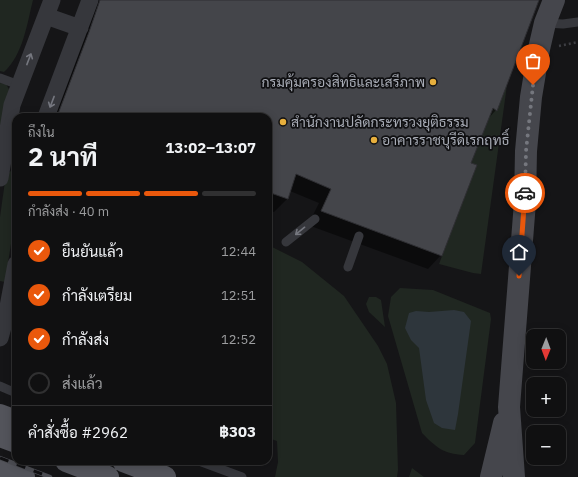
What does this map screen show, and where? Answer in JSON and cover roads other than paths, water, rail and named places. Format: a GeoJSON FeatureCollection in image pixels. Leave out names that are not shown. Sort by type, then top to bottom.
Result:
{"type":"FeatureCollection","features":[{"type":"Feature","properties":{"kind":"main road"},"geometry":{"type":"LineString","coordinates":[[0,415],[12,420]]}},
{"type":"Feature","properties":{"kind":"main road"},"geometry":{"type":"LineString","coordinates":[[0,436],[12,440]]}},
{"type":"Feature","properties":{"kind":"main road"},"geometry":{"type":"LineString","coordinates":[[76,465],[108,477]]}},
{"type":"Feature","properties":{"kind":"main road"},"geometry":{"type":"LineString","coordinates":[[133,465],[165,477]]}},
{"type":"Feature","properties":{"kind":"street"},"geometry":{"type":"LineString","coordinates":[[48,113],[90,0]]}},
{"type":"Feature","properties":{"kind":"street"},"geometry":{"type":"LineString","coordinates":[[514,477],[509,406],[525,202],[526,151],[531,97],[539,49],[545,23],[554,0]]}},
{"type":"Feature","properties":{"kind":"street"},"geometry":{"type":"LineString","coordinates":[[13,113],[12,106],[19,85],[49,8],[80,28]]}},
{"type":"Feature","properties":{"kind":"street"},"geometry":{"type":"LineString","coordinates":[[6,168],[12,129]]}},
{"type":"Feature","properties":{"kind":"street"},"geometry":{"type":"LineString","coordinates":[[1,331],[12,282]]}},
{"type":"Feature","properties":{"kind":"street"},"geometry":{"type":"LineString","coordinates":[[491,477],[509,406]]}},
{"type":"Feature","properties":{"kind":"lane"},"geometry":{"type":"LineString","coordinates":[[545,23],[563,24],[578,22]]}},
{"type":"Feature","properties":{"kind":"lane"},"geometry":{"type":"LineString","coordinates":[[0,78],[19,85]]}},
{"type":"Feature","properties":{"kind":"lane"},"geometry":{"type":"LineString","coordinates":[[286,242],[315,219]]}},
{"type":"Feature","properties":{"kind":"lane"},"geometry":{"type":"LineString","coordinates":[[348,266],[359,236]]}},
{"type":"Feature","properties":{"kind":"lane"},"geometry":{"type":"LineString","coordinates":[[0,386],[12,391]]}},
{"type":"Feature","properties":{"kind":"lane"},"geometry":{"type":"LineString","coordinates":[[210,465],[242,477]]}},
{"type":"Feature","properties":{"kind":"railway"},"geometry":{"type":"LineString","coordinates":[[0,458],[12,463]]}},
{"type":"Feature","properties":{"kind":"railway"},"geometry":{"type":"LineString","coordinates":[[18,465],[50,477]]}},
{"type":"Feature","properties":{"kind":"place","name":"กรมคุ้มครองสิทธิและเสรีภาพ"},"geometry":{"type":"Point","coordinates":[433,82]}},
{"type":"Feature","properties":{"kind":"place","name":"สำนักงานปลัดกระทรวงยุติธรรม"},"geometry":{"type":"Point","coordinates":[283,122]}},
{"type":"Feature","properties":{"kind":"place","name":"อาคารราชบุรีดิเรกฤทธิ์"},"geometry":{"type":"Point","coordinates":[374,140]}}]}
